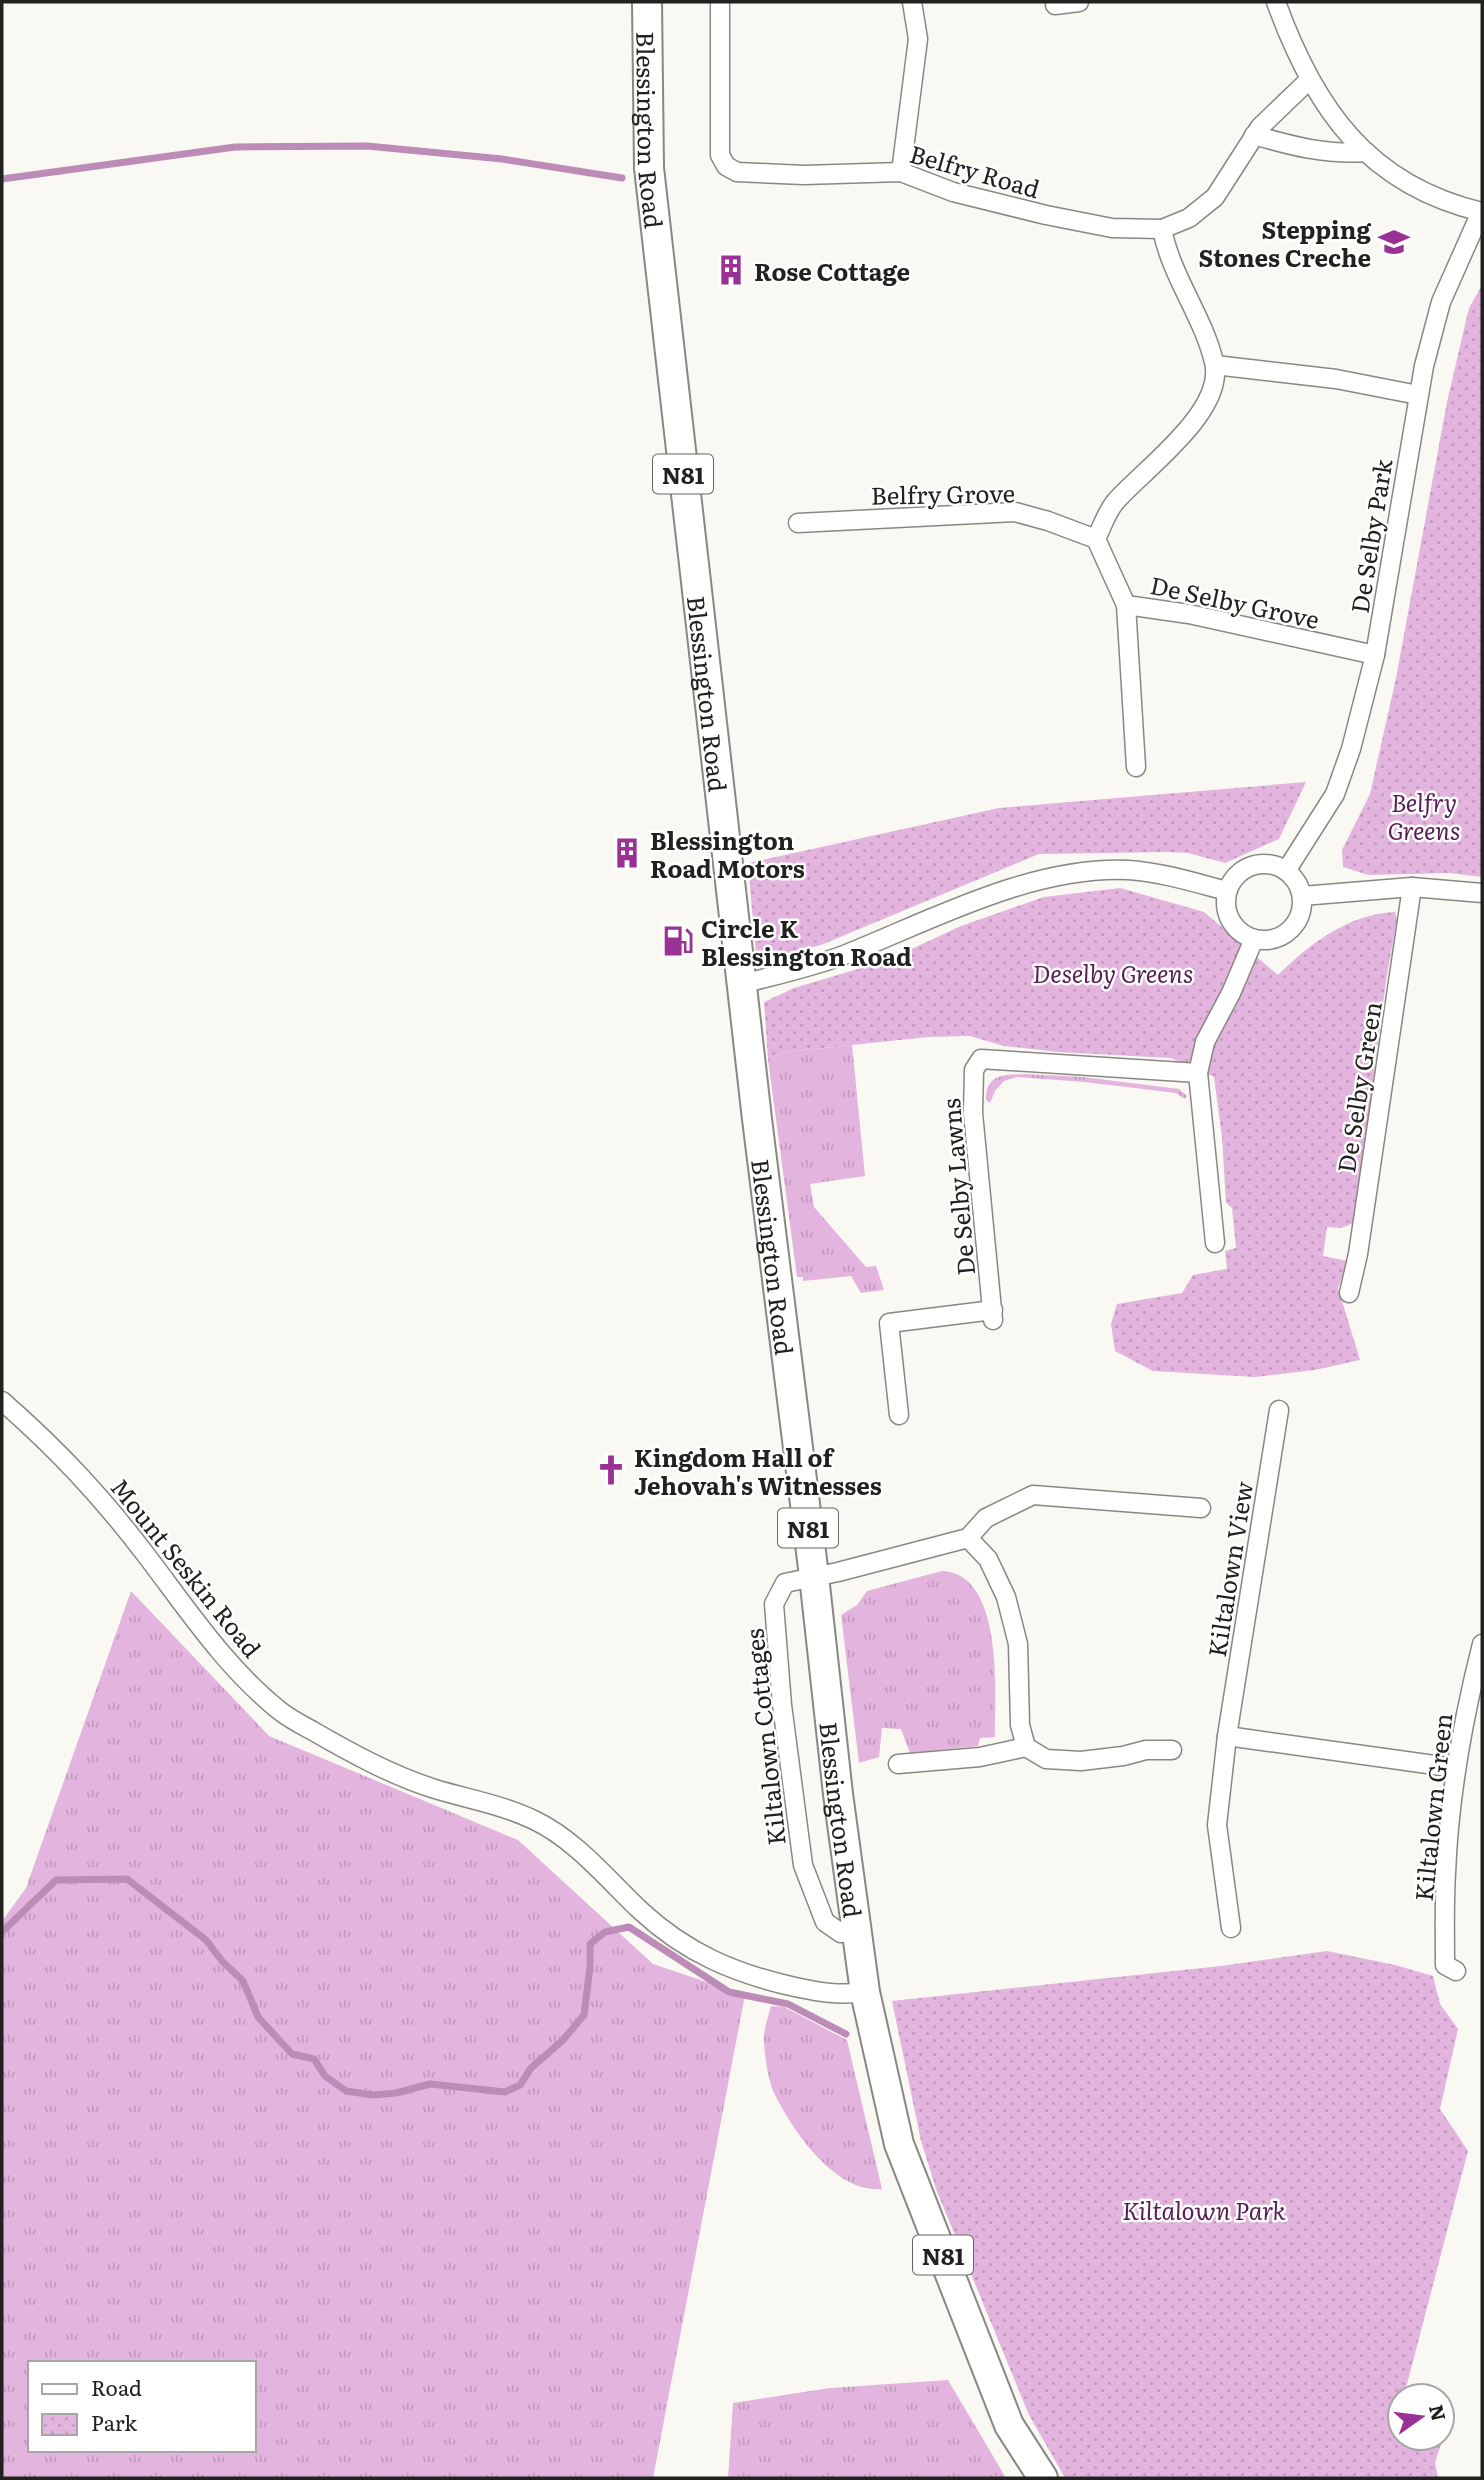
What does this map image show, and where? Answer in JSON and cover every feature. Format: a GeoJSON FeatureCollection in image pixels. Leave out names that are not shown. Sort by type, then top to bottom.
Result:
{"type":"FeatureCollection","features":[{"type":"Feature","properties":{"kind":"main road","name":"Blessington Road"},"geometry":{"type":"LineString","coordinates":[[648,2],[649,168],[742,984],[864,1992],[899,2144],[1009,2425],[1043,2478]]}},
{"type":"Feature","properties":{"kind":"street","name":"Belfry Road"},"geometry":{"type":"LineString","coordinates":[[720,2],[720,155],[726,166],[737,172],[804,175],[901,172],[953,192],[1112,228],[1162,229],[1189,218],[1215,198],[1259,127],[1309,79]]}},
{"type":"Feature","properties":{"kind":"street"},"geometry":{"type":"LineString","coordinates":[[901,172],[918,39],[912,2]]}},
{"type":"Feature","properties":{"kind":"street"},"geometry":{"type":"LineString","coordinates":[[1055,5],[1079,2]]}},
{"type":"Feature","properties":{"kind":"street"},"geometry":{"type":"LineString","coordinates":[[1276,2],[1309,79],[1340,126],[1382,168],[1430,195],[1482,212]]}},
{"type":"Feature","properties":{"kind":"street"},"geometry":{"type":"LineString","coordinates":[[1254,135],[1302,149],[1343,154],[1366,152]]}},
{"type":"Feature","properties":{"kind":"street","name":"De Selby Park"},"geometry":{"type":"LineString","coordinates":[[1286,870],[1335,794],[1351,750],[1375,655],[1418,395],[1441,302],[1482,212]]}},
{"type":"Feature","properties":{"kind":"street"},"geometry":{"type":"LineString","coordinates":[[1136,767],[1125,605],[1096,539],[1114,503],[1184,436],[1212,391],[1215,365],[1167,251],[1162,229]]}},
{"type":"Feature","properties":{"kind":"street"},"geometry":{"type":"LineString","coordinates":[[1215,365],[1336,379],[1418,395]]}},
{"type":"Feature","properties":{"kind":"street","name":"Belfry Grove"},"geometry":{"type":"LineString","coordinates":[[798,523],[1015,512],[1096,539]]}},
{"type":"Feature","properties":{"kind":"street","name":"De Selby Grove"},"geometry":{"type":"LineString","coordinates":[[1125,605],[1189,614],[1375,655]]}},
{"type":"Feature","properties":{"kind":"street"},"geometry":{"type":"LineString","coordinates":[[1275,865],[1286,870],[1299,886],[1302,896],[1298,920],[1290,930],[1279,937],[1254,939],[1234,926],[1226,903],[1227,891],[1233,880],[1251,866],[1275,865]]}},
{"type":"Feature","properties":{"kind":"street"},"geometry":{"type":"LineString","coordinates":[[742,984],[841,956],[950,909],[1041,880],[1074,873],[1129,870],[1227,891]]}},
{"type":"Feature","properties":{"kind":"street"},"geometry":{"type":"LineString","coordinates":[[1302,896],[1412,887],[1482,893]]}},
{"type":"Feature","properties":{"kind":"street","name":"De Selby Green"},"geometry":{"type":"LineString","coordinates":[[1349,1293],[1359,1254],[1412,887]]}},
{"type":"Feature","properties":{"kind":"street"},"geometry":{"type":"LineString","coordinates":[[1215,1243],[1198,1073],[1205,1042],[1231,993],[1254,939]]}},
{"type":"Feature","properties":{"kind":"street","name":"De Selby Lawns"},"geometry":{"type":"LineString","coordinates":[[899,1415],[889,1323],[993,1315],[973,1113],[974,1070],[981,1059],[1198,1073]]}},
{"type":"Feature","properties":{"kind":"street","name":"Mount Seskin Road"},"geometry":{"type":"LineString","coordinates":[[2,1401],[46,1439],[84,1478],[146,1555],[199,1629],[237,1671],[281,1712],[352,1754],[432,1789],[512,1810],[536,1821],[586,1858],[676,1939],[715,1963],[766,1980],[820,1992],[846,1995],[864,1992]]}},
{"type":"Feature","properties":{"kind":"street","name":"Kiltalown View"},"geometry":{"type":"LineString","coordinates":[[1231,1928],[1217,1825],[1227,1736],[1279,1410]]}},
{"type":"Feature","properties":{"kind":"street"},"geometry":{"type":"LineString","coordinates":[[1026,1747],[1020,1725],[1018,1644],[1006,1597],[988,1559],[968,1538],[986,1518],[1033,1495],[1201,1508]]}},
{"type":"Feature","properties":{"kind":"street","name":"Kiltalown Cottages"},"geometry":{"type":"LineString","coordinates":[[856,1931],[841,1933],[825,1922],[803,1865],[782,1705],[774,1604],[785,1583],[968,1538]]}},
{"type":"Feature","properties":{"kind":"street","name":"Kiltalown Green"},"geometry":{"type":"LineString","coordinates":[[1456,1972],[1445,1965],[1446,1873],[1456,1768],[1482,1644]]}},
{"type":"Feature","properties":{"kind":"street"},"geometry":{"type":"LineString","coordinates":[[1227,1736],[1456,1768]]}},
{"type":"Feature","properties":{"kind":"street"},"geometry":{"type":"LineString","coordinates":[[898,1764],[980,1757],[1026,1747],[1046,1759],[1081,1761],[1146,1750],[1172,1750]]}},
{"type":"Feature","properties":{"kind":"green space","name":"Belfry Greens"},"geometry":{"type":"Polygon","coordinates":[[[1482,285],[1482,877],[1449,873],[1368,875],[1343,867],[1342,850],[1370,794],[1396,678],[1447,402],[1469,308],[1482,285]]]}},
{"type":"Feature","properties":{"kind":"green space"},"geometry":{"type":"Polygon","coordinates":[[[1306,782],[1279,839],[1225,863],[1188,853],[1168,852],[1039,854],[821,945],[790,953],[756,956],[748,863],[999,808],[1306,782]]]}},
{"type":"Feature","properties":{"kind":"green space","name":"Deselby Greens"},"geometry":{"type":"Polygon","coordinates":[[[1120,888],[1204,912],[1278,975],[1303,952],[1331,933],[1361,918],[1395,912],[1397,920],[1387,974],[1354,1223],[1341,1228],[1327,1227],[1323,1256],[1348,1261],[1338,1288],[1360,1360],[1315,1370],[1255,1377],[1153,1371],[1115,1351],[1111,1324],[1117,1304],[1182,1293],[1193,1275],[1227,1269],[1225,1251],[1236,1248],[1232,1208],[1226,1203],[1222,1137],[1214,1077],[1171,1058],[1058,1052],[1004,1046],[970,1036],[928,1037],[785,1052],[768,1059],[764,1002],[794,988],[888,960],[961,926],[1044,897],[1120,888]]]}},
{"type":"Feature","properties":{"kind":"green space"},"geometry":{"type":"Polygon","coordinates":[[[852,1045],[865,1176],[810,1184],[814,1207],[866,1267],[876,1266],[884,1290],[861,1293],[851,1276],[803,1281],[803,1277],[797,1277],[768,1059],[785,1052],[852,1045]]]}},
{"type":"Feature","properties":{"kind":"green space"},"geometry":{"type":"Polygon","coordinates":[[[1026,1074],[1083,1077],[1179,1089],[1187,1096],[1185,1099],[1176,1093],[1017,1077],[1004,1081],[995,1091],[990,1103],[986,1100],[989,1085],[993,1080],[1026,1074]]]}},
{"type":"Feature","properties":{"kind":"green space"},"geometry":{"type":"Polygon","coordinates":[[[942,1571],[962,1577],[976,1592],[986,1613],[995,1666],[995,1737],[980,1738],[978,1746],[910,1753],[901,1729],[882,1728],[879,1757],[859,1763],[841,1615],[857,1605],[867,1591],[942,1571]]]}},
{"type":"Feature","properties":{"kind":"green space"},"geometry":{"type":"Polygon","coordinates":[[[131,1591],[269,1736],[518,1840],[653,1964],[745,1995],[653,2478],[2,2478],[2,1921],[26,1888],[131,1591]]]}},
{"type":"Feature","properties":{"kind":"green space","name":"Kiltalown Park"},"geometry":{"type":"Polygon","coordinates":[[[1327,1951],[1395,1965],[1433,1976],[1440,2004],[1458,2029],[1440,2109],[1468,2151],[1408,2382],[1386,2382],[1386,2452],[1438,2452],[1435,2462],[1438,2478],[1065,2478],[1029,2415],[936,2189],[921,2141],[892,2001],[1221,1966],[1327,1951]]]}},
{"type":"Feature","properties":{"kind":"green space"},"geometry":{"type":"Polygon","coordinates":[[[771,2006],[784,2007],[847,2040],[882,2189],[865,2188],[833,2171],[805,2142],[783,2110],[770,2083],[765,2055],[764,2033],[771,2006]]]}},
{"type":"Feature","properties":{"kind":"green space"},"geometry":{"type":"Polygon","coordinates":[[[948,2380],[1006,2478],[728,2478],[733,2403],[830,2388],[948,2380]]]}},
{"type":"Feature","properties":{"kind":"waterway"},"geometry":{"type":"LineString","coordinates":[[2,179],[235,147],[367,146],[502,159],[622,178]]}},
{"type":"Feature","properties":{"kind":"waterway"},"geometry":{"type":"LineString","coordinates":[[2,1932],[56,1880],[127,1879],[206,1940],[222,1961],[243,1981],[258,2017],[292,2054],[314,2059],[325,2076],[346,2091],[373,2095],[396,2093],[430,2084],[505,2092],[520,2085],[531,2068],[563,2040],[584,2015],[590,1944],[605,1932],[629,1927],[729,1992],[788,2004],[846,2034]]}},
{"type":"Feature","properties":{"kind":"place","name":"Stepping Stones Creche"},"geometry":{"type":"Point","coordinates":[1394,242]}},
{"type":"Feature","properties":{"kind":"place","name":"Rose Cottage"},"geometry":{"type":"Point","coordinates":[731,270]}},
{"type":"Feature","properties":{"kind":"place","name":"Blessington Road Motors"},"geometry":{"type":"Point","coordinates":[627,853]}},
{"type":"Feature","properties":{"kind":"place","name":"Circle K Blessington Road"},"geometry":{"type":"Point","coordinates":[678,941]}},
{"type":"Feature","properties":{"kind":"place","name":"Kingdom Hall of Jehovah's Witnesses"},"geometry":{"type":"Point","coordinates":[611,1470]}}]}
